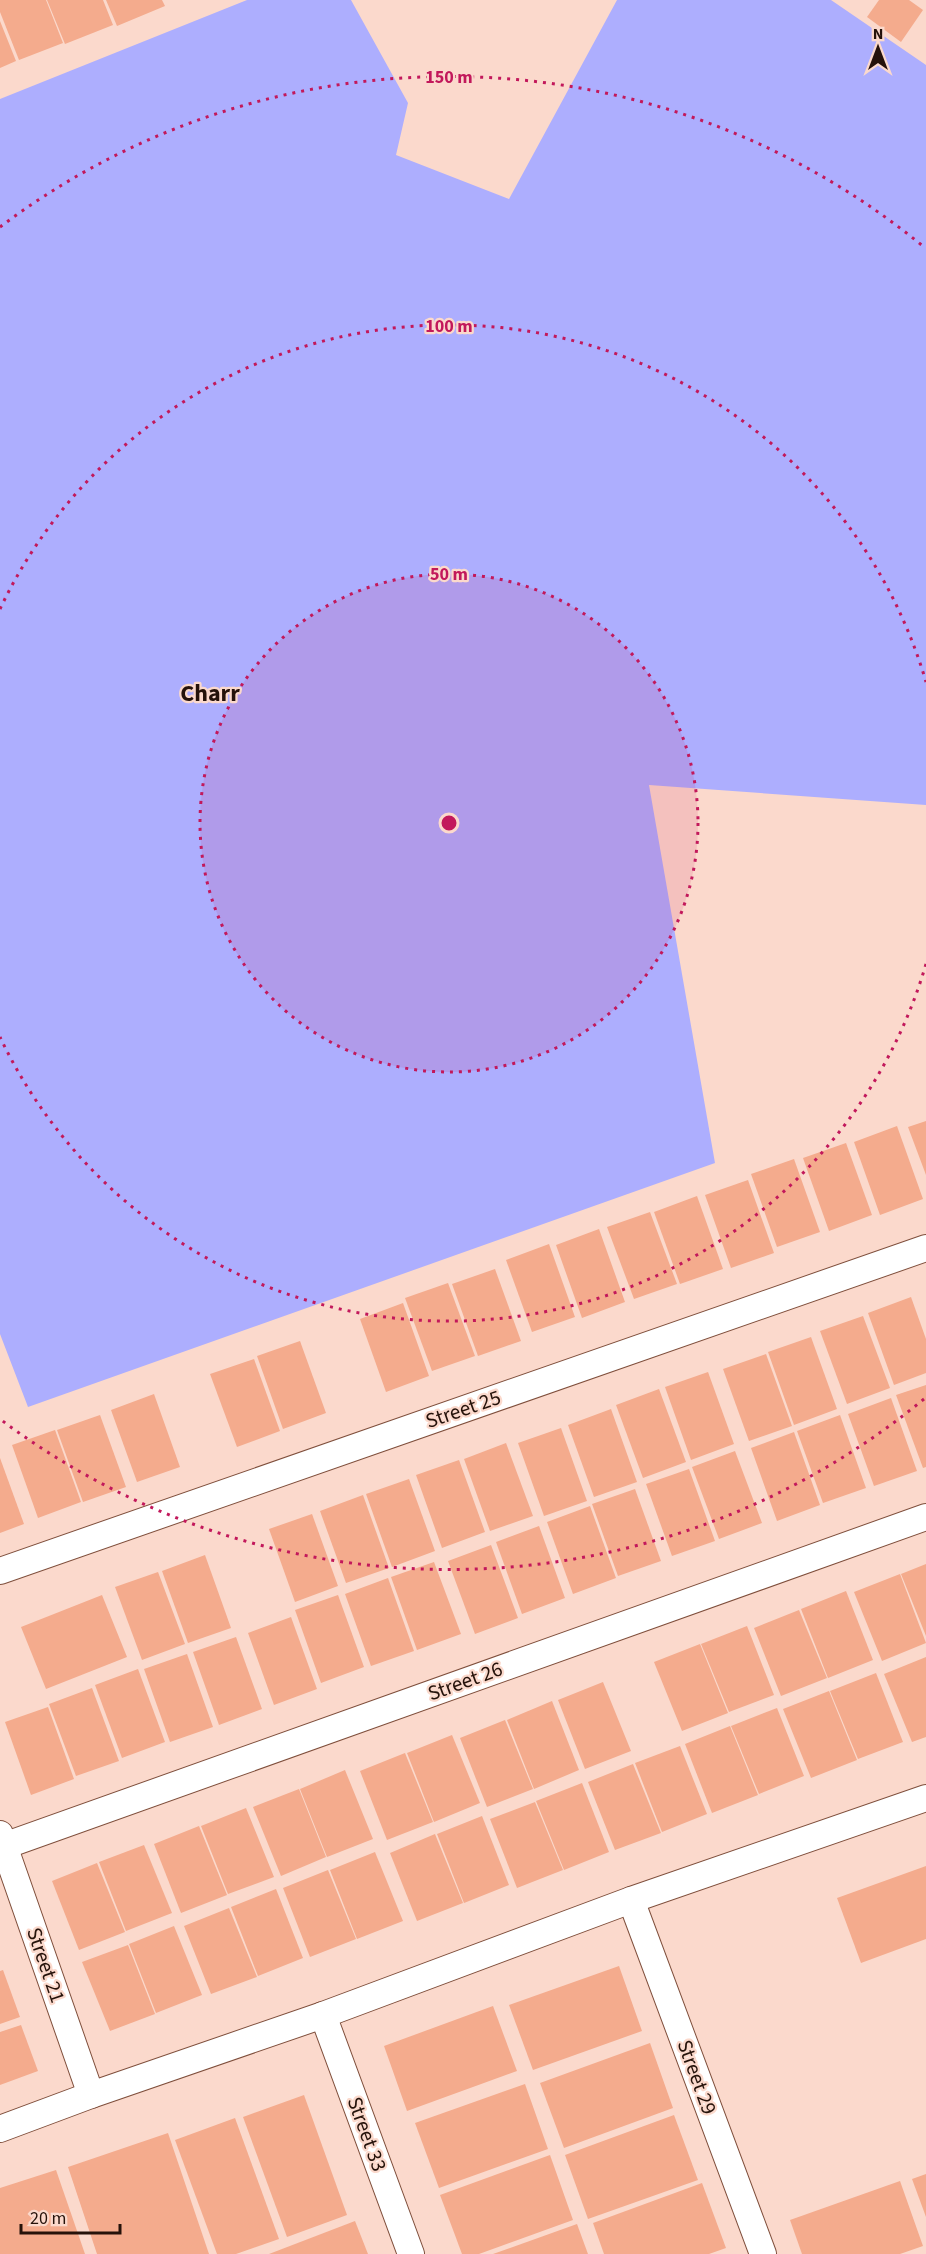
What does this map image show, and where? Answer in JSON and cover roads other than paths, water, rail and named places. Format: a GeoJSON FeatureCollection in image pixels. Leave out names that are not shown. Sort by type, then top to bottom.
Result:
{"type":"FeatureCollection","features":[{"type":"Feature","properties":{"kind":"street","name":"Street 25"},"geometry":{"type":"LineString","coordinates":[[0,1571],[926,1248]]}},
{"type":"Feature","properties":{"kind":"street","name":"Street 26"},"geometry":{"type":"LineString","coordinates":[[2,1840],[926,1517]]}},
{"type":"Feature","properties":{"kind":"street"},"geometry":{"type":"LineString","coordinates":[[0,2130],[91,2095],[323,2015],[631,1900],[926,1798]]}},
{"type":"Feature","properties":{"kind":"street","name":"Street 21"},"geometry":{"type":"LineString","coordinates":[[2,1840],[91,2095]]}},
{"type":"Feature","properties":{"kind":"street","name":"Street 29"},"geometry":{"type":"LineString","coordinates":[[631,1900],[763,2254]]}},
{"type":"Feature","properties":{"kind":"street","name":"Street 33"},"geometry":{"type":"LineString","coordinates":[[323,2015],[411,2254]]}},
{"type":"Feature","properties":{"kind":"district","name":"Charr"},"geometry":{"type":"Point","coordinates":[210,693]}}]}
